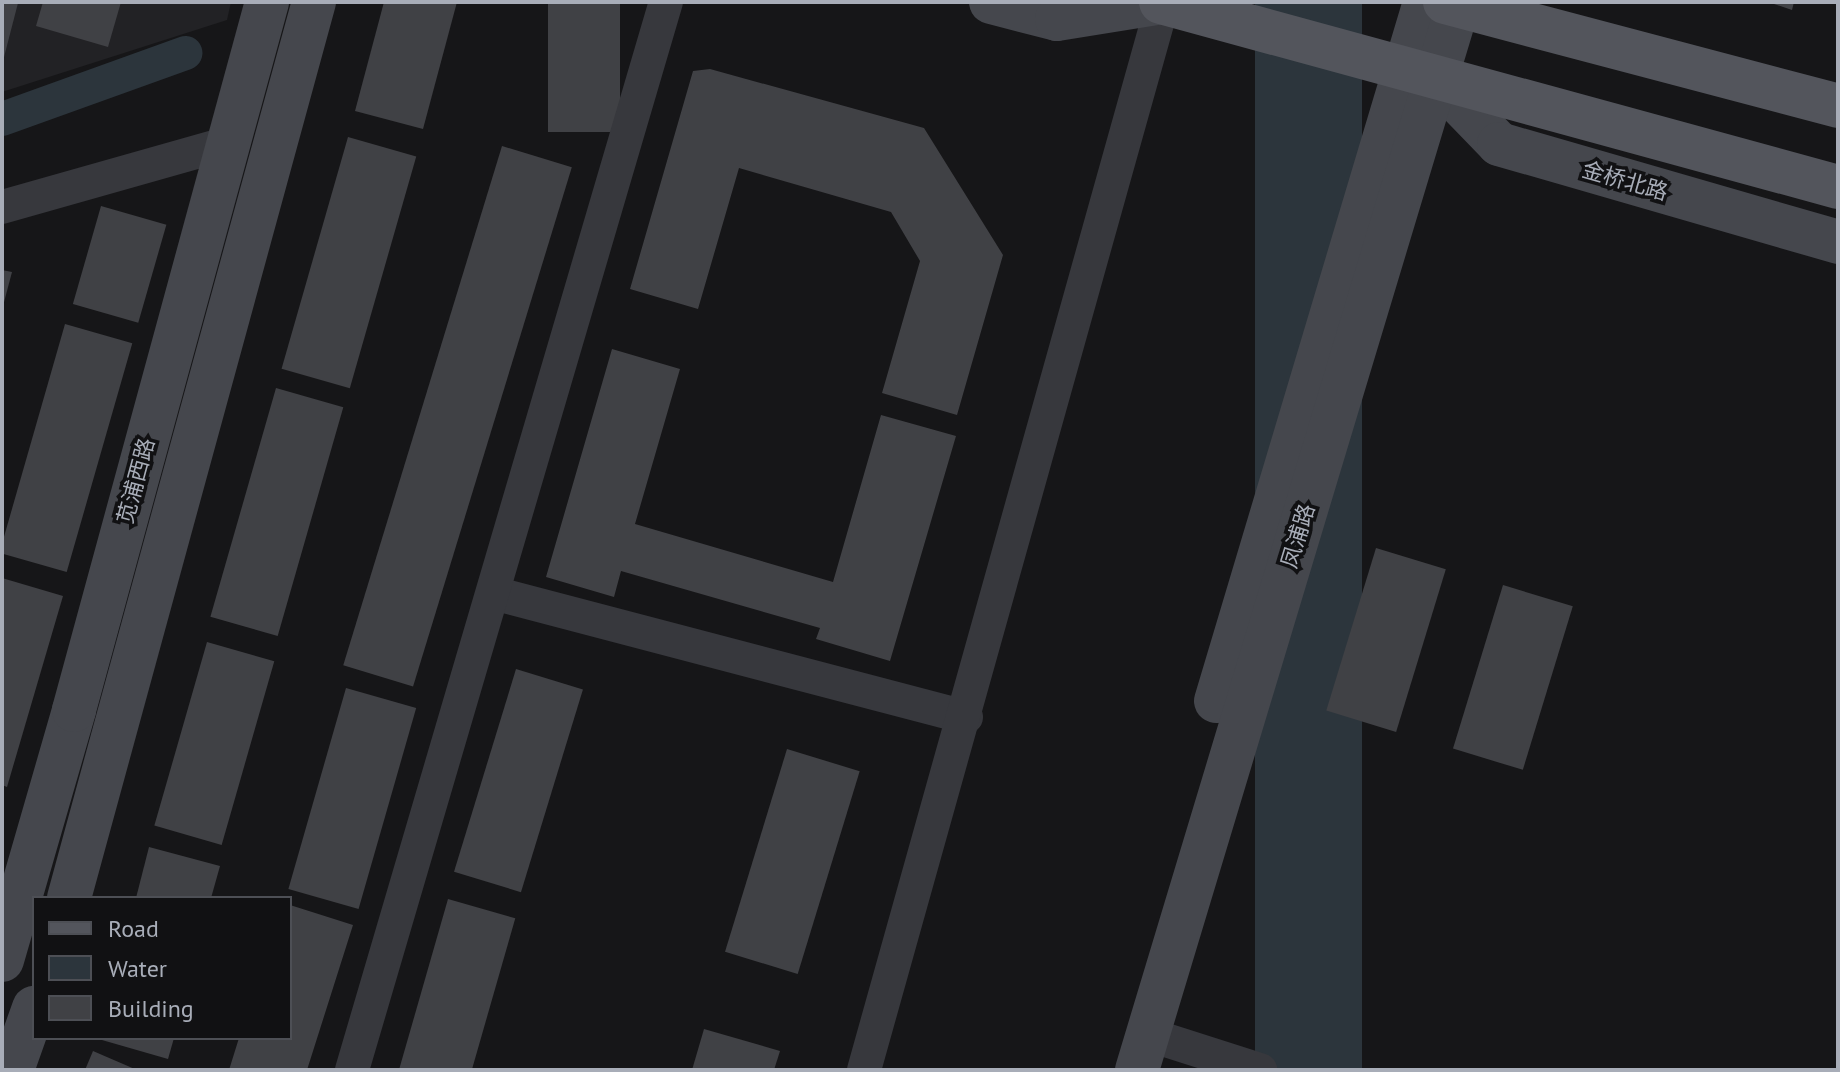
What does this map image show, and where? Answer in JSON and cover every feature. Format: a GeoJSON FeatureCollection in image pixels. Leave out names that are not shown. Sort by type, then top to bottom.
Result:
{"type":"FeatureCollection","features":[{"type":"Feature","properties":{"kind":"main road","name":"金桥北路"},"geometry":{"type":"LineString","coordinates":[[1162,2],[1838,187]]}},
{"type":"Feature","properties":{"kind":"main road"},"geometry":{"type":"LineString","coordinates":[[1447,3],[1838,106]]}},
{"type":"Feature","properties":{"kind":"street","name":"苋浦西路"},"geometry":{"type":"LineString","coordinates":[[2,960],[74,710],[267,2]]}},
{"type":"Feature","properties":{"kind":"street","name":"苋浦西路"},"geometry":{"type":"LineString","coordinates":[[70,896],[314,2]]}},
{"type":"Feature","properties":{"kind":"street"},"geometry":{"type":"LineString","coordinates":[[352,1070],[666,2]]}},
{"type":"Feature","properties":{"kind":"street"},"geometry":{"type":"LineString","coordinates":[[864,1070],[966,717],[1162,2],[1057,19],[991,2]]}},
{"type":"Feature","properties":{"kind":"street","name":"凤浦路"},"geometry":{"type":"LineString","coordinates":[[1107,1070],[1420,75],[1447,3]]}},
{"type":"Feature","properties":{"kind":"street","name":"凤浦路"},"geometry":{"type":"LineString","coordinates":[[1142,1052],[1420,75]]}},
{"type":"Feature","properties":{"kind":"street","name":"金桥北路"},"geometry":{"type":"LineString","coordinates":[[1420,75],[1499,144],[1838,242]]}},
{"type":"Feature","properties":{"kind":"street"},"geometry":{"type":"LineString","coordinates":[[2,207],[228,143]]}},
{"type":"Feature","properties":{"kind":"street"},"geometry":{"type":"LineString","coordinates":[[493,593],[966,717]]}},
{"type":"Feature","properties":{"kind":"street"},"geometry":{"type":"LineString","coordinates":[[12,1070],[32,1014]]}},
{"type":"Feature","properties":{"kind":"street"},"geometry":{"type":"LineString","coordinates":[[1142,1052],[1260,1070]]}},
{"type":"Feature","properties":{"kind":"shaded area"},"geometry":{"type":"Polygon","coordinates":[[[2,2],[231,2],[227,20],[2,92],[2,2]]]}},
{"type":"Feature","properties":{"kind":"water"},"geometry":{"type":"Polygon","coordinates":[[[1255,2],[1362,2],[1362,1070],[1255,1070],[1255,2]]]}},
{"type":"Feature","properties":{"kind":"building"},"geometry":{"type":"Polygon","coordinates":[[[2,2],[18,3],[3,61],[2,61],[2,2]]]}},
{"type":"Feature","properties":{"kind":"building"},"geometry":{"type":"Polygon","coordinates":[[[43,2],[121,2],[108,47],[36,26],[43,2]]]}},
{"type":"Feature","properties":{"kind":"building"},"geometry":{"type":"Polygon","coordinates":[[[384,2],[457,2],[423,129],[355,111],[384,2]]]}},
{"type":"Feature","properties":{"kind":"building"},"geometry":{"type":"Polygon","coordinates":[[[548,2],[620,2],[620,132],[548,132],[548,2]]]}},
{"type":"Feature","properties":{"kind":"building"},"geometry":{"type":"Polygon","coordinates":[[[1768,2],[1794,2],[1792,10],[1768,2]]]}},
{"type":"Feature","properties":{"kind":"building"},"geometry":{"type":"Polygon","coordinates":[[[710,69],[924,128],[1003,255],[957,415],[882,393],[920,261],[891,212],[739,168],[698,309],[630,289],[693,71],[710,69]]]}},
{"type":"Feature","properties":{"kind":"building"},"geometry":{"type":"Polygon","coordinates":[[[348,137],[416,157],[350,388],[282,369],[348,137]]]}},
{"type":"Feature","properties":{"kind":"building"},"geometry":{"type":"Polygon","coordinates":[[[502,146],[572,167],[413,687],[343,665],[502,146]]]}},
{"type":"Feature","properties":{"kind":"building"},"geometry":{"type":"Polygon","coordinates":[[[101,206],[166,225],[138,323],[73,304],[101,206]]]}},
{"type":"Feature","properties":{"kind":"building"},"geometry":{"type":"Polygon","coordinates":[[[2,270],[12,272],[3,306],[2,306],[2,270]]]}},
{"type":"Feature","properties":{"kind":"building"},"geometry":{"type":"Polygon","coordinates":[[[65,324],[132,343],[67,572],[2,554],[2,544],[65,324]]]}},
{"type":"Feature","properties":{"kind":"building"},"geometry":{"type":"Polygon","coordinates":[[[612,349],[680,369],[635,524],[833,582],[881,415],[956,436],[890,661],[816,639],[820,628],[621,571],[614,597],[546,577],[612,349]]]}},
{"type":"Feature","properties":{"kind":"building"},"geometry":{"type":"Polygon","coordinates":[[[276,388],[343,407],[278,636],[210,617],[276,388]]]}},
{"type":"Feature","properties":{"kind":"building"},"geometry":{"type":"Polygon","coordinates":[[[1376,548],[1446,569],[1396,732],[1326,711],[1376,548]]]}},
{"type":"Feature","properties":{"kind":"building"},"geometry":{"type":"Polygon","coordinates":[[[2,578],[63,596],[7,787],[2,785],[2,578]]]}},
{"type":"Feature","properties":{"kind":"building"},"geometry":{"type":"Polygon","coordinates":[[[1503,585],[1573,606],[1523,770],[1453,749],[1503,585]]]}},
{"type":"Feature","properties":{"kind":"building"},"geometry":{"type":"Polygon","coordinates":[[[207,642],[274,661],[222,845],[154,826],[207,642]]]}},
{"type":"Feature","properties":{"kind":"building"},"geometry":{"type":"Polygon","coordinates":[[[516,669],[583,689],[521,892],[454,872],[516,669]]]}},
{"type":"Feature","properties":{"kind":"building"},"geometry":{"type":"Polygon","coordinates":[[[346,688],[416,708],[359,909],[288,889],[346,688]]]}},
{"type":"Feature","properties":{"kind":"building"},"geometry":{"type":"Polygon","coordinates":[[[787,749],[860,771],[798,974],[725,952],[787,749]]]}},
{"type":"Feature","properties":{"kind":"building"},"geometry":{"type":"Polygon","coordinates":[[[149,847],[220,866],[212,896],[137,896],[149,847]]]}},
{"type":"Feature","properties":{"kind":"building"},"geometry":{"type":"Polygon","coordinates":[[[448,899],[515,918],[472,1070],[399,1070],[448,899]]]}},
{"type":"Feature","properties":{"kind":"building"},"geometry":{"type":"Polygon","coordinates":[[[292,906],[353,925],[307,1070],[229,1070],[238,1040],[292,1040],[292,906]]]}},
{"type":"Feature","properties":{"kind":"building"},"geometry":{"type":"Polygon","coordinates":[[[704,1029],[780,1051],[774,1070],[692,1070],[704,1029]]]}},
{"type":"Feature","properties":{"kind":"building"},"geometry":{"type":"Polygon","coordinates":[[[102,1040],[173,1040],[168,1059],[102,1040]]]}},
{"type":"Feature","properties":{"kind":"building"},"geometry":{"type":"Polygon","coordinates":[[[93,1051],[137,1070],[85,1070],[93,1051]]]}},
{"type":"Feature","properties":{"kind":"waterway"},"geometry":{"type":"LineString","coordinates":[[2,119],[185,53]]}}]}
